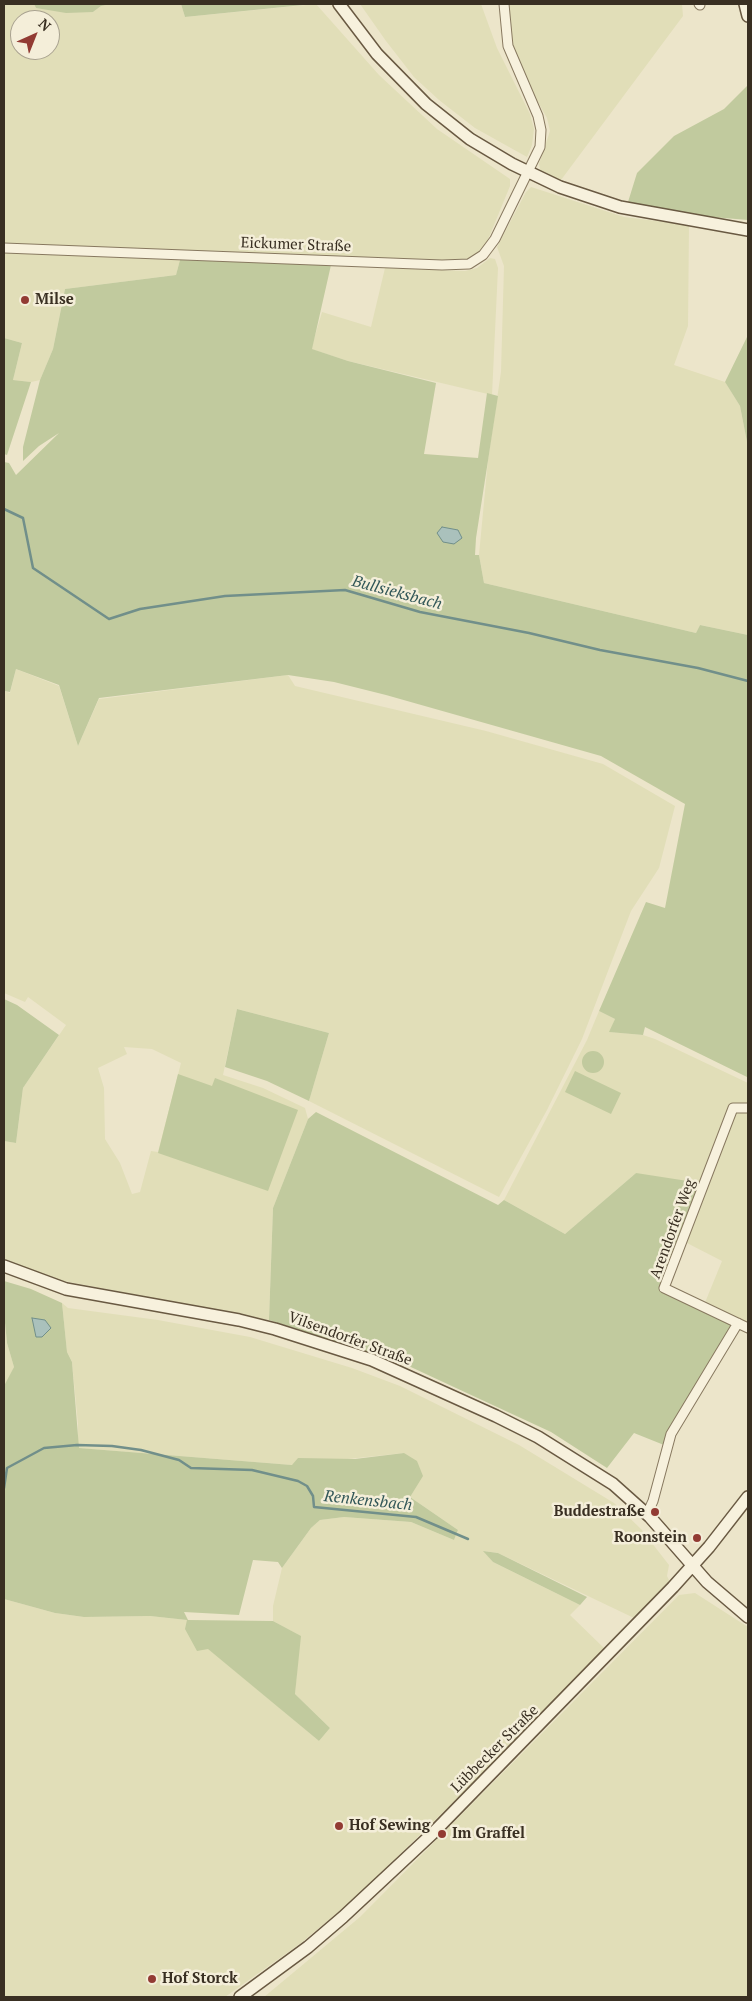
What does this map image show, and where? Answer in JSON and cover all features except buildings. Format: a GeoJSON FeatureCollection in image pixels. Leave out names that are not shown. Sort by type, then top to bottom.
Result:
{"type":"FeatureCollection","features":[{"type":"Feature","properties":{"kind":"main road"},"geometry":{"type":"LineString","coordinates":[[340,4],[377,54],[426,104],[470,139],[512,164],[586,196],[620,207],[748,230]]}},
{"type":"Feature","properties":{"kind":"main road"},"geometry":{"type":"LineString","coordinates":[[745,4],[748,16]]}},
{"type":"Feature","properties":{"kind":"main road"},"geometry":{"type":"LineString","coordinates":[[691,220],[748,224]]}},
{"type":"Feature","properties":{"kind":"main road","name":"Vilsendorfer Straße"},"geometry":{"type":"LineString","coordinates":[[4,1266],[66,1289],[239,1320],[275,1329],[372,1360],[538,1437],[613,1484],[647,1514],[727,1601],[748,1617]]}},
{"type":"Feature","properties":{"kind":"main road","name":"Lübbecker Straße"},"geometry":{"type":"LineString","coordinates":[[240,1997],[308,1947],[378,1885],[608,1656],[693,1566],[748,1497]]}},
{"type":"Feature","properties":{"kind":"street","name":"Eickumer Straße"},"geometry":{"type":"LineString","coordinates":[[4,248],[442,265],[469,264],[490,248],[540,147],[541,130],[532,101],[508,46],[504,5]]}},
{"type":"Feature","properties":{"kind":"street","name":"Arendorfer Weg"},"geometry":{"type":"LineString","coordinates":[[748,1108],[733,1108],[664,1288],[748,1328]]}},
{"type":"Feature","properties":{"kind":"street"},"geometry":{"type":"LineString","coordinates":[[647,1514],[674,1427],[738,1323]]}},
{"type":"Feature","properties":{"kind":"shaded area"},"geometry":{"type":"Polygon","coordinates":[[[4,4],[34,4],[36,8],[93,12],[101,6],[111,4],[181,4],[185,17],[316,4],[379,75],[437,129],[510,179],[510,186],[487,242],[477,254],[469,259],[440,261],[4,244],[4,4]]]}},
{"type":"Feature","properties":{"kind":"shaded area"},"geometry":{"type":"Polygon","coordinates":[[[360,4],[481,4],[497,48],[530,114],[534,129],[532,145],[527,157],[475,128],[439,100],[414,77],[360,4]]]}},
{"type":"Feature","properties":{"kind":"shaded area"},"geometry":{"type":"Polygon","coordinates":[[[507,4],[682,4],[683,16],[561,180],[541,173],[539,164],[550,131],[547,118],[516,63],[512,49],[507,4]]]}},
{"type":"Feature","properties":{"kind":"shaded area"},"geometry":{"type":"Polygon","coordinates":[[[531,187],[624,217],[689,225],[688,326],[674,365],[725,382],[740,406],[748,447],[748,635],[700,625],[696,633],[484,583],[479,555],[488,460],[501,372],[504,266],[497,247],[526,192],[531,187]]]}},
{"type":"Feature","properties":{"kind":"shaded area"},"geometry":{"type":"Polygon","coordinates":[[[4,253],[180,260],[176,275],[65,289],[53,349],[40,380],[31,382],[13,380],[22,343],[4,338],[4,253]]]}},
{"type":"Feature","properties":{"kind":"shaded area"},"geometry":{"type":"Polygon","coordinates":[[[490,258],[495,259],[498,268],[492,395],[348,361],[311,349],[322,312],[371,327],[385,268],[465,271],[477,268],[490,258]]]}},
{"type":"Feature","properties":{"kind":"shaded area"},"geometry":{"type":"Polygon","coordinates":[[[16,669],[59,686],[78,746],[99,699],[288,675],[295,686],[486,731],[603,764],[675,806],[659,868],[631,911],[582,1039],[547,1110],[499,1197],[309,1101],[329,1033],[237,1009],[223,1075],[263,1088],[305,1108],[308,1119],[273,1208],[269,1320],[48,1278],[4,1260],[4,1141],[16,1143],[23,1088],[66,1025],[28,997],[25,1002],[4,993],[4,691],[10,693],[16,669]],[[124,1047],[127,1054],[98,1068],[104,1088],[105,1139],[120,1163],[132,1194],[140,1192],[151,1151],[158,1152],[181,1063],[152,1049],[124,1047]]]}},
{"type":"Feature","properties":{"kind":"shaded area"},"geometry":{"type":"Polygon","coordinates":[[[599,1011],[615,1019],[610,1032],[643,1035],[655,1039],[748,1083],[748,1325],[704,1305],[722,1261],[685,1242],[636,1173],[565,1234],[504,1200],[587,1040],[599,1011]]]}},
{"type":"Feature","properties":{"kind":"shaded area"},"geometry":{"type":"Polygon","coordinates":[[[62,1303],[68,1308],[158,1320],[250,1337],[352,1368],[400,1386],[519,1445],[614,1503],[641,1529],[669,1565],[667,1576],[670,1582],[634,1618],[498,1553],[484,1551],[493,1562],[580,1605],[570,1615],[605,1649],[511,1746],[355,1898],[301,1943],[225,1997],[4,1997],[4,1599],[55,1613],[84,1617],[150,1616],[187,1620],[208,1648],[319,1741],[330,1728],[295,1694],[300,1636],[273,1621],[273,1606],[282,1568],[311,1528],[320,1520],[344,1517],[411,1522],[454,1540],[458,1530],[410,1497],[404,1453],[292,1465],[78,1448],[78,1424],[72,1362],[67,1352],[62,1303]]]}},
{"type":"Feature","properties":{"kind":"shaded area"},"geometry":{"type":"Polygon","coordinates":[[[4,1313],[7,1343],[14,1367],[5,1386],[4,1313]]]}},
{"type":"Feature","properties":{"kind":"shaded area"},"geometry":{"type":"Polygon","coordinates":[[[695,1593],[748,1627],[748,1997],[264,1997],[360,1917],[679,1595],[695,1593]]]}},
{"type":"Feature","properties":{"kind":"green space"},"geometry":{"type":"Polygon","coordinates":[[[34,4],[111,4],[101,6],[93,12],[66,13],[60,12],[60,10],[36,8],[34,4]]]}},
{"type":"Feature","properties":{"kind":"green space"},"geometry":{"type":"Polygon","coordinates":[[[181,4],[313,4],[185,17],[181,4]]]}},
{"type":"Feature","properties":{"kind":"green space"},"geometry":{"type":"Polygon","coordinates":[[[748,85],[748,220],[688,215],[628,202],[637,173],[674,136],[724,109],[748,85]]]}},
{"type":"Feature","properties":{"kind":"green space"},"geometry":{"type":"Polygon","coordinates":[[[180,260],[331,265],[312,349],[348,361],[436,383],[424,454],[478,458],[487,393],[498,396],[476,538],[475,555],[479,555],[484,583],[696,633],[700,625],[748,635],[747,1077],[645,1027],[643,1035],[609,1032],[615,1019],[599,1011],[646,902],[665,908],[685,804],[601,756],[386,695],[334,682],[288,675],[99,698],[78,746],[59,685],[16,669],[10,692],[4,691],[4,462],[9,463],[16,475],[59,433],[39,446],[23,461],[23,447],[40,380],[53,349],[65,289],[176,275],[180,260]]]}},
{"type":"Feature","properties":{"kind":"green space"},"geometry":{"type":"Polygon","coordinates":[[[747,337],[748,447],[740,406],[725,382],[747,337]]]}},
{"type":"Feature","properties":{"kind":"green space"},"geometry":{"type":"Polygon","coordinates":[[[4,338],[22,343],[13,380],[31,382],[7,455],[4,454],[4,338]]]}},
{"type":"Feature","properties":{"kind":"green space"},"geometry":{"type":"Polygon","coordinates":[[[4,999],[17,1005],[59,1035],[23,1088],[16,1143],[4,1141],[4,999]]]}},
{"type":"Feature","properties":{"kind":"green space"},"geometry":{"type":"Polygon","coordinates":[[[237,1009],[329,1033],[309,1101],[267,1081],[225,1067],[237,1009]]]}},
{"type":"Feature","properties":{"kind":"green space"},"geometry":{"type":"Polygon","coordinates":[[[593,1051],[601,1054],[604,1062],[601,1070],[593,1073],[585,1070],[582,1062],[585,1054],[593,1051]]]}},
{"type":"Feature","properties":{"kind":"green space"},"geometry":{"type":"Polygon","coordinates":[[[575,1071],[621,1093],[611,1114],[565,1092],[575,1071]]]}},
{"type":"Feature","properties":{"kind":"green space"},"geometry":{"type":"Polygon","coordinates":[[[178,1074],[212,1086],[215,1078],[298,1110],[268,1191],[158,1153],[178,1074]]]}},
{"type":"Feature","properties":{"kind":"green space"},"geometry":{"type":"Polygon","coordinates":[[[316,1112],[498,1205],[504,1200],[565,1234],[636,1173],[707,1184],[668,1287],[736,1319],[664,1445],[634,1433],[607,1468],[551,1432],[400,1362],[269,1320],[273,1208],[308,1119],[316,1112]]]}},
{"type":"Feature","properties":{"kind":"green space"},"geometry":{"type":"Polygon","coordinates":[[[4,1281],[31,1289],[62,1303],[67,1352],[72,1362],[79,1448],[292,1465],[298,1458],[355,1459],[404,1453],[417,1461],[423,1476],[410,1497],[458,1530],[454,1540],[411,1522],[344,1517],[320,1520],[311,1528],[282,1568],[278,1562],[253,1560],[239,1615],[184,1612],[188,1620],[273,1621],[301,1636],[295,1694],[330,1728],[319,1741],[208,1649],[197,1651],[185,1629],[187,1620],[150,1616],[84,1617],[55,1613],[4,1599],[4,1386],[14,1367],[7,1343],[4,1313],[4,1281]]]}},
{"type":"Feature","properties":{"kind":"green space"},"geometry":{"type":"Polygon","coordinates":[[[483,1551],[498,1553],[587,1597],[580,1605],[493,1562],[483,1551]]]}},
{"type":"Feature","properties":{"kind":"water"},"geometry":{"type":"Polygon","coordinates":[[[442,527],[458,530],[462,538],[454,544],[443,542],[437,533],[442,527]]]}},
{"type":"Feature","properties":{"kind":"water"},"geometry":{"type":"Polygon","coordinates":[[[32,1318],[45,1320],[51,1328],[42,1337],[36,1337],[32,1318]]]}},
{"type":"Feature","properties":{"kind":"waterway","name":"Bullsieksbach"},"geometry":{"type":"LineString","coordinates":[[4,509],[23,518],[33,568],[109,619],[140,609],[225,596],[345,590],[420,612],[529,633],[600,650],[698,668],[748,681]]}},
{"type":"Feature","properties":{"kind":"waterway","name":"Renkensbach"},"geometry":{"type":"LineString","coordinates":[[4,1488],[7,1468],[44,1448],[77,1445],[112,1446],[141,1450],[179,1460],[191,1468],[252,1470],[298,1481],[307,1486],[313,1496],[314,1507],[416,1517],[468,1539]]}},
{"type":"Feature","properties":{"kind":"place","name":"Milse"},"geometry":{"type":"Point","coordinates":[25,300]}},
{"type":"Feature","properties":{"kind":"place","name":"Buddestraße"},"geometry":{"type":"Point","coordinates":[655,1512]}},
{"type":"Feature","properties":{"kind":"place","name":"Roonstein"},"geometry":{"type":"Point","coordinates":[697,1538]}},
{"type":"Feature","properties":{"kind":"place","name":"Hof Sewing"},"geometry":{"type":"Point","coordinates":[339,1826]}},
{"type":"Feature","properties":{"kind":"place","name":"Im Graffel"},"geometry":{"type":"Point","coordinates":[442,1834]}},
{"type":"Feature","properties":{"kind":"place","name":"Hof Storck"},"geometry":{"type":"Point","coordinates":[152,1979]}}]}
